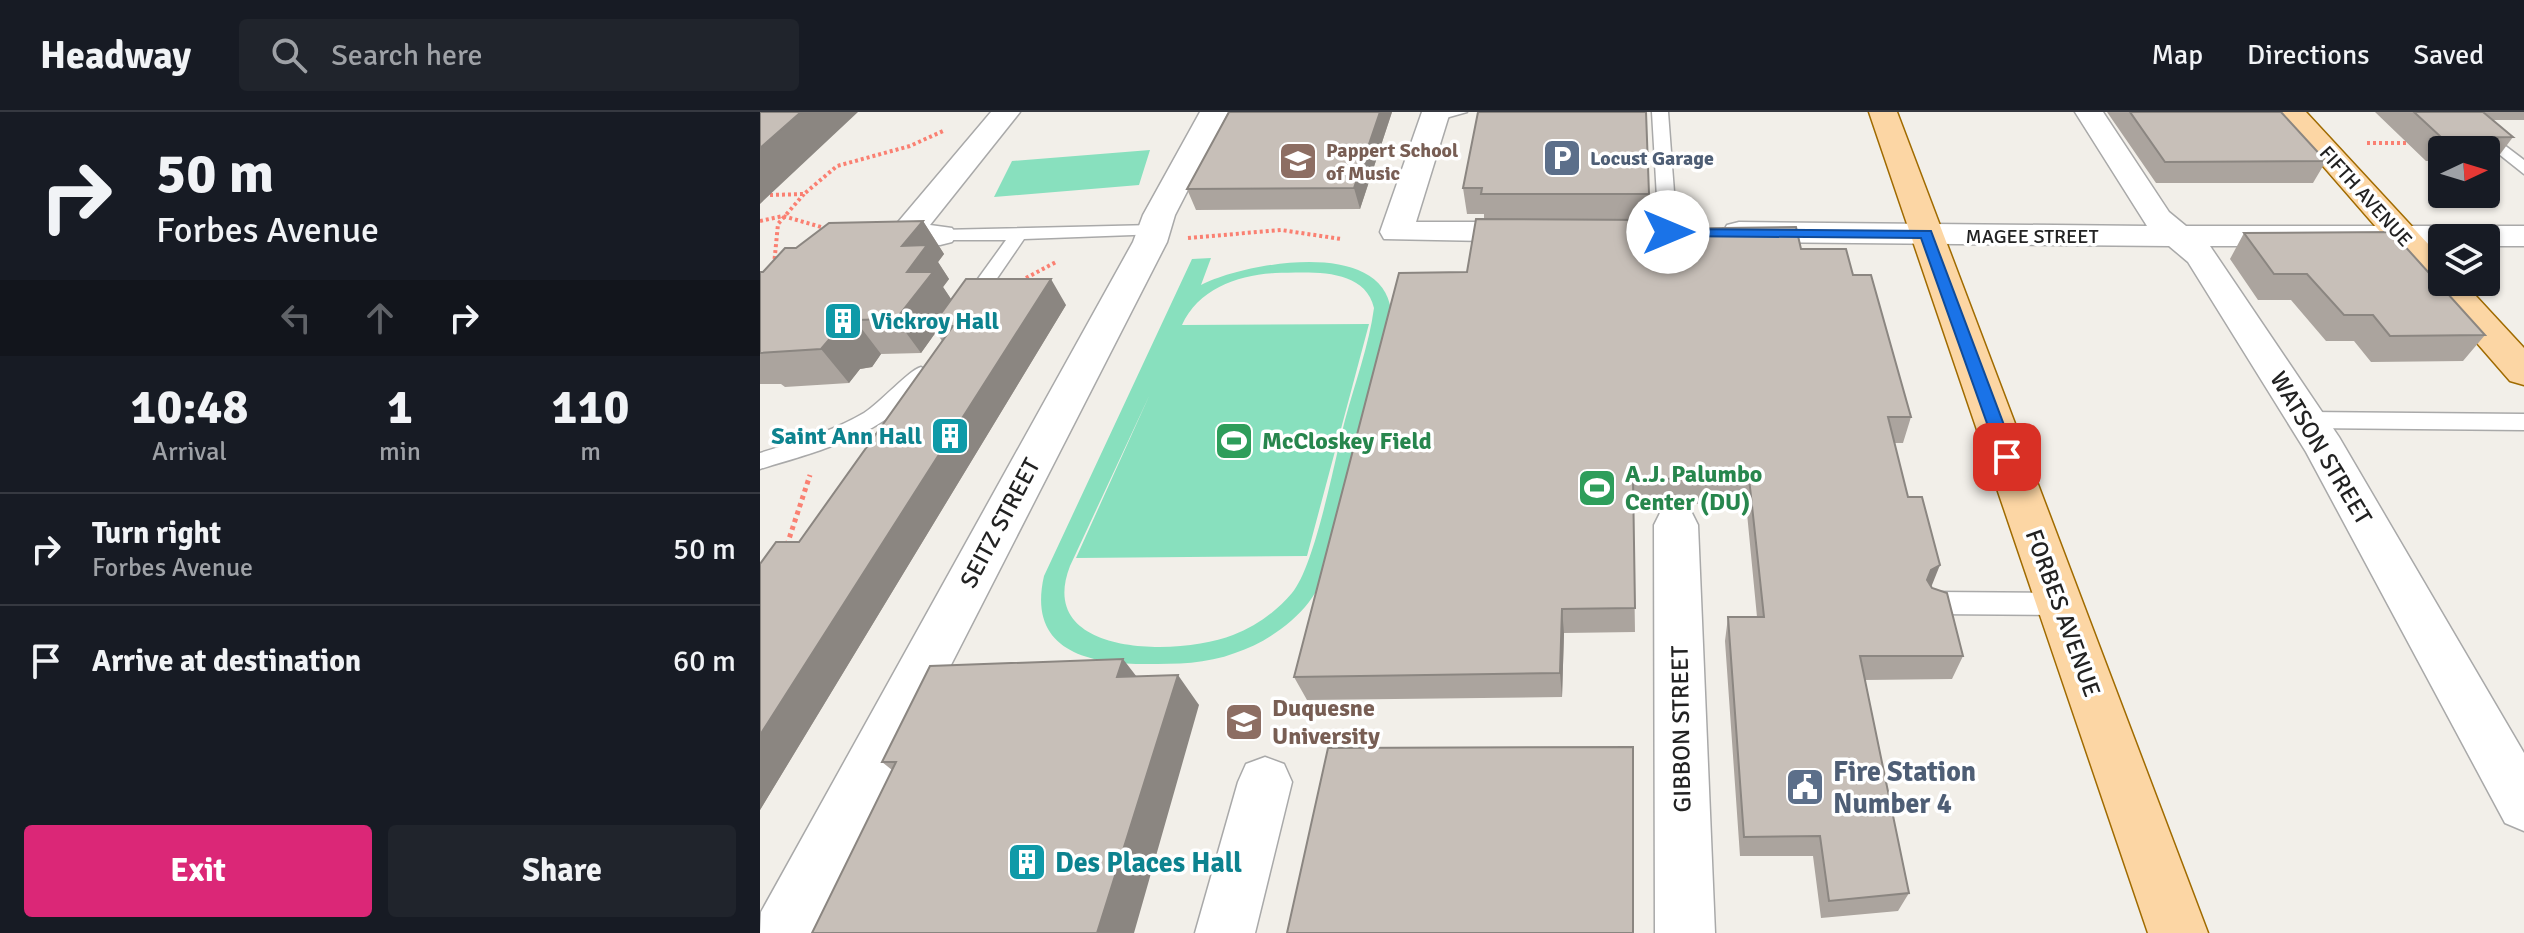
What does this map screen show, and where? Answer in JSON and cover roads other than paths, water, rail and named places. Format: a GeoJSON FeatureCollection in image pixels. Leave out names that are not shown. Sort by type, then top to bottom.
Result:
{"type":"FeatureCollection","features":[{"type":"Feature","properties":{"kind":"main road","name":"FORBES AVENUE"},"geometry":{"type":"LineString","coordinates":[[1883,112],[2178,933]]}},
{"type":"Feature","properties":{"kind":"main road","name":"FIFTH AVENUE"},"geometry":{"type":"LineString","coordinates":[[2290,112],[2428,264]]}},
{"type":"Feature","properties":{"kind":"main road","name":"FIFTH AVENUE"},"geometry":{"type":"LineString","coordinates":[[2456,296],[2524,372]]}},
{"type":"Feature","properties":{"kind":"street"},"geometry":{"type":"LineString","coordinates":[[940,235],[905,235],[1006,112]]}},
{"type":"Feature","properties":{"kind":"street","name":"SEITZ STREET"},"geometry":{"type":"LineString","coordinates":[[782,933],[1167,234],[1159,215],[1214,112]]}},
{"type":"Feature","properties":{"kind":"street","name":"WATSON STREET"},"geometry":{"type":"LineString","coordinates":[[2089,112],[2157,218],[2201,256],[2307,420],[2518,791]]}},
{"type":"Feature","properties":{"kind":"street"},"geometry":{"type":"LineString","coordinates":[[1443,113],[1396,232],[1557,232]]}},
{"type":"Feature","properties":{"kind":"street","name":"MAGEE STREET"},"geometry":{"type":"LineString","coordinates":[[1679,232],[2179,237],[2524,236]]}},
{"type":"Feature","properties":{"kind":"street","name":"GIBBON STREET"},"geometry":{"type":"LineString","coordinates":[[1676,525],[1685,933]]}},
{"type":"Feature","properties":{"kind":"street"},"geometry":{"type":"LineString","coordinates":[[1225,933],[1265,782]]}},
{"type":"Feature","properties":{"kind":"lane"},"geometry":{"type":"LineString","coordinates":[[1660,112],[1679,232]]}},
{"type":"Feature","properties":{"kind":"lane"},"geometry":{"type":"LineString","coordinates":[[2275,113],[2290,112]]}},
{"type":"Feature","properties":{"kind":"lane"},"geometry":{"type":"LineString","coordinates":[[2500,148],[2524,169]]}},
{"type":"Feature","properties":{"kind":"lane"},"geometry":{"type":"LineString","coordinates":[[958,321],[1019,234]]}},
{"type":"Feature","properties":{"kind":"lane"},"geometry":{"type":"LineString","coordinates":[[940,235],[1167,234]]}},
{"type":"Feature","properties":{"kind":"lane"},"geometry":{"type":"LineString","coordinates":[[760,461],[847,433],[878,416],[905,396],[931,359]]}},
{"type":"Feature","properties":{"kind":"lane"},"geometry":{"type":"LineString","coordinates":[[2307,420],[2524,422]]}},
{"type":"Feature","properties":{"kind":"lane"},"geometry":{"type":"LineString","coordinates":[[1933,603],[2060,604]]}},
{"type":"Feature","properties":{"kind":"place","name":"Locust Garage"},"geometry":{"type":"Point","coordinates":[1562,158]}},
{"type":"Feature","properties":{"kind":"place","name":"Pappert School of Music"},"geometry":{"type":"Point","coordinates":[1298,161]}},
{"type":"Feature","properties":{"kind":"place","name":"Vickroy Hall"},"geometry":{"type":"Point","coordinates":[843,321]}},
{"type":"Feature","properties":{"kind":"place","name":"Saint Ann Hall"},"geometry":{"type":"Point","coordinates":[950,436]}},
{"type":"Feature","properties":{"kind":"place","name":"McCloskey Field"},"geometry":{"type":"Point","coordinates":[1234,441]}},
{"type":"Feature","properties":{"kind":"place","name":"A.J. Palumbo Center (DU)"},"geometry":{"type":"Point","coordinates":[1597,488]}},
{"type":"Feature","properties":{"kind":"place","name":"Duquesne University"},"geometry":{"type":"Point","coordinates":[1244,722]}},
{"type":"Feature","properties":{"kind":"place","name":"Fire Station Number 4"},"geometry":{"type":"Point","coordinates":[1805,787]}},
{"type":"Feature","properties":{"kind":"place","name":"Des Places Hall"},"geometry":{"type":"Point","coordinates":[1027,862]}}]}
